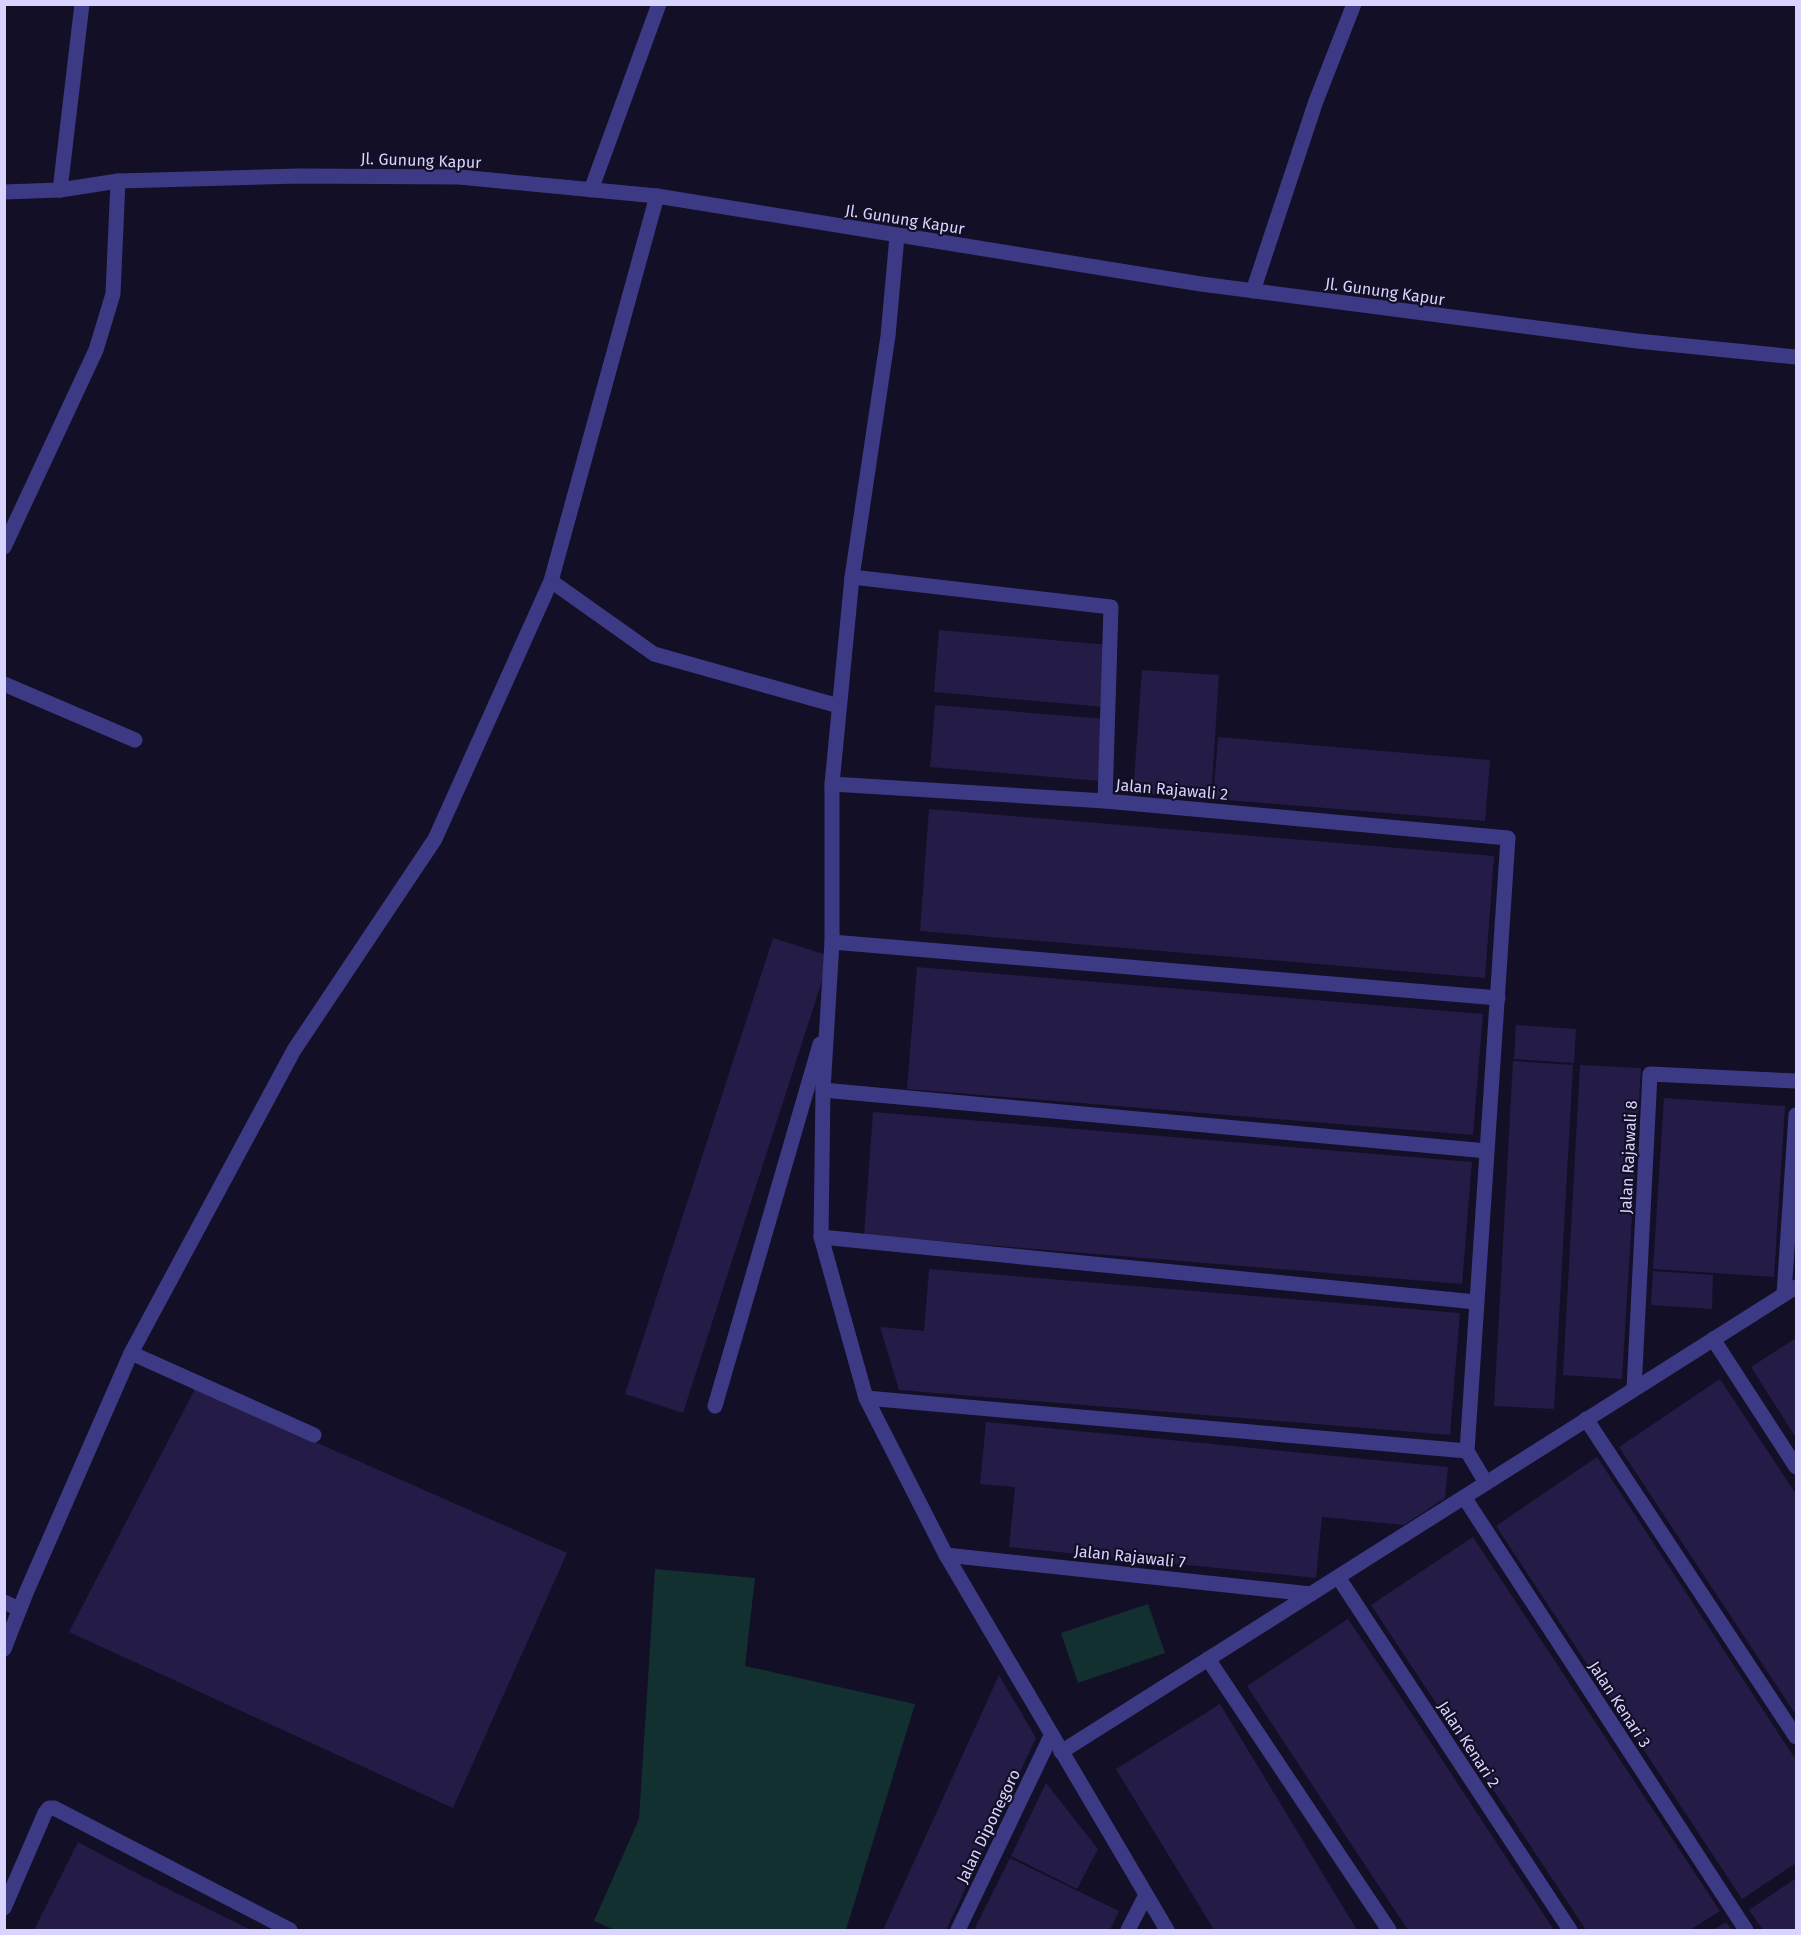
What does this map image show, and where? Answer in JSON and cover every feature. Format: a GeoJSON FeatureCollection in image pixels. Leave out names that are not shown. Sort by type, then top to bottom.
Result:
{"type":"FeatureCollection","features":[{"type":"Feature","properties":{"kind":"street"},"geometry":{"type":"LineString","coordinates":[[60,190],[82,4]]}},
{"type":"Feature","properties":{"kind":"street"},"geometry":{"type":"LineString","coordinates":[[591,190],[659,4]]}},
{"type":"Feature","properties":{"kind":"street"},"geometry":{"type":"LineString","coordinates":[[1252,291],[1316,101],[1354,4]]}},
{"type":"Feature","properties":{"kind":"street","name":"Jl. Gunung Kapur"},"geometry":{"type":"LineString","coordinates":[[4,192],[60,190],[118,181],[299,176],[459,177],[657,196],[1252,291],[1614,338],[1797,357]]}},
{"type":"Feature","properties":{"kind":"street"},"geometry":{"type":"LineString","coordinates":[[4,547],[96,350],[113,294],[118,181]]}},
{"type":"Feature","properties":{"kind":"street"},"geometry":{"type":"LineString","coordinates":[[4,1649],[131,1353],[294,1050],[435,839],[550,581],[657,196]]}},
{"type":"Feature","properties":{"kind":"street"},"geometry":{"type":"LineString","coordinates":[[897,236],[888,336],[852,577],[832,784],[832,942],[823,1090],[821,1237],[866,1398],[946,1555],[1167,1930]]}},
{"type":"Feature","properties":{"kind":"street"},"geometry":{"type":"LineString","coordinates":[[852,577],[1111,607],[1105,801]]}},
{"type":"Feature","properties":{"kind":"street"},"geometry":{"type":"LineString","coordinates":[[550,581],[654,654],[839,706]]}},
{"type":"Feature","properties":{"kind":"street"},"geometry":{"type":"LineString","coordinates":[[4,684],[135,740]]}},
{"type":"Feature","properties":{"kind":"street","name":"Jalan Rajawali 2"},"geometry":{"type":"LineString","coordinates":[[832,784],[1105,801],[1508,838],[1498,998]]}},
{"type":"Feature","properties":{"kind":"street"},"geometry":{"type":"LineString","coordinates":[[832,942],[1498,998],[1467,1451],[1486,1483]]}},
{"type":"Feature","properties":{"kind":"street"},"geometry":{"type":"LineString","coordinates":[[715,1406],[829,1013]]}},
{"type":"Feature","properties":{"kind":"street","name":"Jalan Rajawali 8"},"geometry":{"type":"LineString","coordinates":[[1634,1389],[1650,1074],[1797,1081]]}},
{"type":"Feature","properties":{"kind":"street"},"geometry":{"type":"LineString","coordinates":[[823,1090],[1487,1151]]}},
{"type":"Feature","properties":{"kind":"street"},"geometry":{"type":"LineString","coordinates":[[1061,1752],[1790,1290],[1797,1115]]}},
{"type":"Feature","properties":{"kind":"street"},"geometry":{"type":"LineString","coordinates":[[821,1237],[1476,1302]]}},
{"type":"Feature","properties":{"kind":"street"},"geometry":{"type":"LineString","coordinates":[[1713,1339],[1797,1467]]}},
{"type":"Feature","properties":{"kind":"street"},"geometry":{"type":"LineString","coordinates":[[131,1353],[314,1435]]}},
{"type":"Feature","properties":{"kind":"street"},"geometry":{"type":"LineString","coordinates":[[866,1398],[1467,1451]]}},
{"type":"Feature","properties":{"kind":"street"},"geometry":{"type":"LineString","coordinates":[[1586,1419],[1797,1737]]}},
{"type":"Feature","properties":{"kind":"street","name":"Jalan Kenari 3"},"geometry":{"type":"LineString","coordinates":[[1464,1497],[1746,1930]]}},
{"type":"Feature","properties":{"kind":"street","name":"Jalan Rajawali 7"},"geometry":{"type":"LineString","coordinates":[[946,1555],[1311,1594]]}},
{"type":"Feature","properties":{"kind":"street","name":"Jalan Kenari 2"},"geometry":{"type":"LineString","coordinates":[[1338,1577],[1570,1930]]}},
{"type":"Feature","properties":{"kind":"street"},"geometry":{"type":"LineString","coordinates":[[4,1602],[20,1609]]}},
{"type":"Feature","properties":{"kind":"street"},"geometry":{"type":"LineString","coordinates":[[1208,1659],[1389,1930]]}},
{"type":"Feature","properties":{"kind":"street","name":"Jalan Diponegoro"},"geometry":{"type":"LineString","coordinates":[[958,1930],[1051,1736]]}},
{"type":"Feature","properties":{"kind":"street"},"geometry":{"type":"LineString","coordinates":[[4,1908],[45,1813],[49,1808],[54,1808],[290,1930]]}},
{"type":"Feature","properties":{"kind":"street"},"geometry":{"type":"LineString","coordinates":[[1128,1930],[1146,1895]]}},
{"type":"Feature","properties":{"kind":"green space"},"geometry":{"type":"Polygon","coordinates":[[[655,1569],[755,1578],[745,1666],[915,1704],[846,1930],[615,1930],[594,1921],[639,1819],[655,1569]]]}},
{"type":"Feature","properties":{"kind":"green space"},"geometry":{"type":"Polygon","coordinates":[[[1148,1604],[1165,1653],[1078,1683],[1061,1633],[1148,1604]]]}},
{"type":"Feature","properties":{"kind":"building"},"geometry":{"type":"Polygon","coordinates":[[[939,630],[1109,645],[1104,707],[934,692],[939,630]]]}},
{"type":"Feature","properties":{"kind":"building"},"geometry":{"type":"Polygon","coordinates":[[[1142,670],[1219,675],[1211,798],[1133,793],[1142,670]]]}},
{"type":"Feature","properties":{"kind":"building"},"geometry":{"type":"Polygon","coordinates":[[[935,705],[1106,719],[1100,781],[930,767],[935,705]]]}},
{"type":"Feature","properties":{"kind":"building"},"geometry":{"type":"Polygon","coordinates":[[[1218,737],[1490,760],[1485,821],[1213,799],[1218,737]]]}},
{"type":"Feature","properties":{"kind":"building"},"geometry":{"type":"Polygon","coordinates":[[[929,809],[1494,856],[1485,978],[920,931],[929,809]]]}},
{"type":"Feature","properties":{"kind":"building"},"geometry":{"type":"Polygon","coordinates":[[[773,938],[830,956],[683,1413],[625,1394],[773,938]]]}},
{"type":"Feature","properties":{"kind":"building"},"geometry":{"type":"Polygon","coordinates":[[[917,967],[1483,1014],[1473,1135],[907,1089],[917,967]]]}},
{"type":"Feature","properties":{"kind":"building"},"geometry":{"type":"Polygon","coordinates":[[[1516,1025],[1576,1029],[1574,1063],[1514,1059],[1516,1025]]]}},
{"type":"Feature","properties":{"kind":"building"},"geometry":{"type":"Polygon","coordinates":[[[1513,1061],[1573,1065],[1554,1409],[1494,1406],[1513,1061]]]}},
{"type":"Feature","properties":{"kind":"building"},"geometry":{"type":"Polygon","coordinates":[[[1580,1065],[1641,1068],[1622,1379],[1563,1375],[1580,1065]]]}},
{"type":"Feature","properties":{"kind":"building"},"geometry":{"type":"Polygon","coordinates":[[[1664,1098],[1785,1106],[1774,1277],[1653,1269],[1664,1098]]]}},
{"type":"Feature","properties":{"kind":"building"},"geometry":{"type":"Polygon","coordinates":[[[873,1112],[1472,1162],[1462,1284],[864,1235],[873,1112]]]}},
{"type":"Feature","properties":{"kind":"building"},"geometry":{"type":"Polygon","coordinates":[[[929,1269],[1460,1313],[1450,1435],[899,1390],[880,1327],[924,1331],[929,1269]]]}},
{"type":"Feature","properties":{"kind":"building"},"geometry":{"type":"Polygon","coordinates":[[[1653,1271],[1713,1275],[1712,1309],[1651,1305],[1653,1271]]]}},
{"type":"Feature","properties":{"kind":"building"},"geometry":{"type":"Polygon","coordinates":[[[1796,1338],[1796,1438],[1751,1367],[1796,1338]]]}},
{"type":"Feature","properties":{"kind":"building"},"geometry":{"type":"Polygon","coordinates":[[[1720,1379],[1796,1494],[1796,1715],[1619,1447],[1720,1379]]]}},
{"type":"Feature","properties":{"kind":"building"},"geometry":{"type":"Polygon","coordinates":[[[195,1389],[567,1553],[453,1808],[69,1632],[195,1389]]]}},
{"type":"Feature","properties":{"kind":"building"},"geometry":{"type":"Polygon","coordinates":[[[986,1422],[1448,1467],[1445,1498],[1404,1525],[1322,1517],[1316,1578],[1009,1547],[1015,1487],[980,1484],[986,1422]]]}},
{"type":"Feature","properties":{"kind":"building"},"geometry":{"type":"Polygon","coordinates":[[[1597,1457],[1796,1760],[1796,1863],[1742,1899],[1496,1526],[1597,1457]]]}},
{"type":"Feature","properties":{"kind":"building"},"geometry":{"type":"Polygon","coordinates":[[[1473,1537],[1720,1911],[1690,1930],[1586,1930],[1371,1605],[1473,1537]]]}},
{"type":"Feature","properties":{"kind":"building"},"geometry":{"type":"Polygon","coordinates":[[[1348,1619],[1554,1930],[1408,1930],[1247,1686],[1348,1619]]]}},
{"type":"Feature","properties":{"kind":"building"},"geometry":{"type":"Polygon","coordinates":[[[999,1675],[1036,1738],[946,1930],[883,1930],[999,1675]]]}},
{"type":"Feature","properties":{"kind":"building"},"geometry":{"type":"Polygon","coordinates":[[[1220,1704],[1357,1930],[1214,1930],[1116,1769],[1220,1704]]]}},
{"type":"Feature","properties":{"kind":"building"},"geometry":{"type":"Polygon","coordinates":[[[1046,1783],[1098,1849],[1077,1889],[1011,1856],[1046,1783]]]}},
{"type":"Feature","properties":{"kind":"building"},"geometry":{"type":"Polygon","coordinates":[[[78,1842],[138,1874],[251,1930],[34,1930],[78,1842]]]}},
{"type":"Feature","properties":{"kind":"building"},"geometry":{"type":"Polygon","coordinates":[[[1010,1858],[1119,1911],[1110,1930],[974,1930],[1010,1858]]]}},
{"type":"Feature","properties":{"kind":"building"},"geometry":{"type":"Polygon","coordinates":[[[1796,1878],[1796,1930],[1763,1930],[1749,1910],[1796,1878]]]}},
{"type":"Feature","properties":{"kind":"building"},"geometry":{"type":"Polygon","coordinates":[[[1726,1922],[1732,1930],[1713,1930],[1726,1922]]]}}]}
